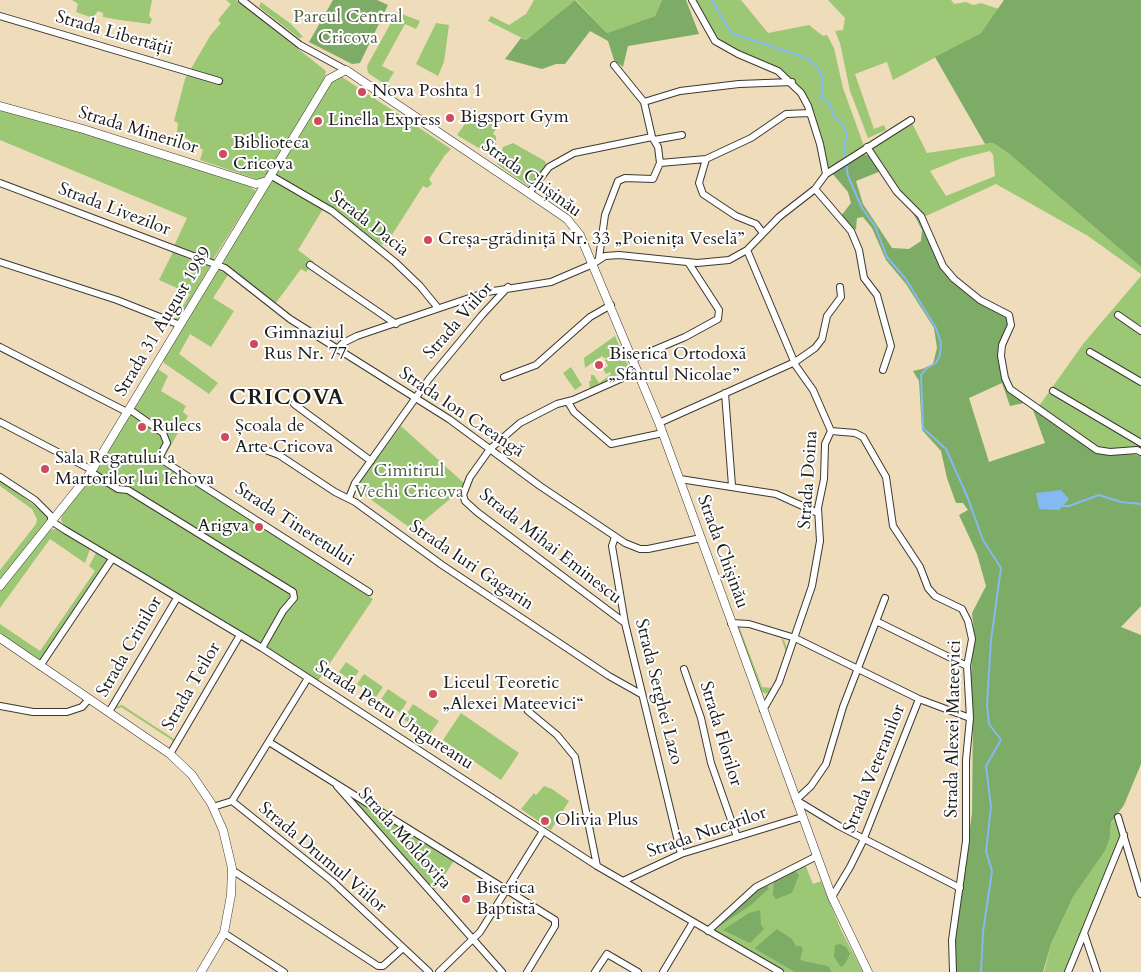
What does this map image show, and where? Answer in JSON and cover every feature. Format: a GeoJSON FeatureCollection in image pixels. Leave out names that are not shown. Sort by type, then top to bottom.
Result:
{"type":"FeatureCollection","features":[{"type":"Feature","properties":{"kind":"street","name":"Strada Chișinău"},"geometry":{"type":"LineString","coordinates":[[242,0],[300,45],[346,70],[529,193],[573,225],[596,261],[611,305],[663,433],[832,897],[868,972]]}},
{"type":"Feature","properties":{"kind":"street"},"geometry":{"type":"LineString","coordinates":[[692,0],[715,40],[738,54],[778,72],[792,82],[805,98],[825,160],[826,174]]}},
{"type":"Feature","properties":{"kind":"street","name":"Strada Libertății"},"geometry":{"type":"LineString","coordinates":[[0,16],[219,81]]}},
{"type":"Feature","properties":{"kind":"street"},"geometry":{"type":"LineString","coordinates":[[596,261],[605,215],[618,181],[625,178],[653,179],[660,163],[644,102],[614,65]]}},
{"type":"Feature","properties":{"kind":"street","name":"Strada 31 August 1989"},"geometry":{"type":"LineString","coordinates":[[0,586],[91,471],[329,79],[334,74],[346,70]]}},
{"type":"Feature","properties":{"kind":"street"},"geometry":{"type":"LineString","coordinates":[[644,102],[680,91],[739,84],[792,82]]}},
{"type":"Feature","properties":{"kind":"street","name":"Strada Minerilor"},"geometry":{"type":"LineString","coordinates":[[0,106],[83,129],[256,184],[269,178]]}},
{"type":"Feature","properties":{"kind":"street"},"geometry":{"type":"LineString","coordinates":[[660,163],[706,159],[751,138],[786,114],[810,113]]}},
{"type":"Feature","properties":{"kind":"street"},"geometry":{"type":"LineString","coordinates":[[336,350],[343,342],[357,336],[487,292],[508,287],[552,282],[610,255],[688,262],[720,262],[738,256],[748,250],[783,214],[815,189],[826,174],[911,120]]}},
{"type":"Feature","properties":{"kind":"street"},"geometry":{"type":"LineString","coordinates":[[529,193],[549,167],[574,154],[653,138],[682,135]]}},
{"type":"Feature","properties":{"kind":"street"},"geometry":{"type":"LineString","coordinates":[[866,147],[897,192],[921,216],[943,266],[954,279],[980,300],[1009,314],[1010,325],[1002,345],[1001,356],[1005,378],[1010,389],[1097,450],[1110,452],[1137,450],[1141,452]]}},
{"type":"Feature","properties":{"kind":"street"},"geometry":{"type":"LineString","coordinates":[[706,159],[699,183],[703,194],[736,216],[756,224],[763,233]]}},
{"type":"Feature","properties":{"kind":"street","name":"Strada Dacia"},"geometry":{"type":"LineString","coordinates":[[269,178],[332,211],[395,262],[420,286],[438,308]]}},
{"type":"Feature","properties":{"kind":"street","name":"Strada Livezilor"},"geometry":{"type":"LineString","coordinates":[[0,183],[81,212],[216,266]]}},
{"type":"Feature","properties":{"kind":"street"},"geometry":{"type":"LineString","coordinates":[[815,189],[851,231],[859,250],[864,278],[877,295],[891,346],[883,370]]}},
{"type":"Feature","properties":{"kind":"street","name":"Strada Doina"},"geometry":{"type":"LineString","coordinates":[[748,250],[795,362],[813,390],[831,431],[825,444],[824,479],[818,513],[820,541],[816,569],[779,682],[763,710]]}},
{"type":"Feature","properties":{"kind":"street"},"geometry":{"type":"LineString","coordinates":[[0,262],[117,300],[180,325]]}},
{"type":"Feature","properties":{"kind":"street"},"geometry":{"type":"LineString","coordinates":[[633,359],[688,336],[715,322],[719,317],[719,310],[688,262]]}},
{"type":"Feature","properties":{"kind":"street"},"geometry":{"type":"LineString","coordinates":[[310,265],[396,324]]}},
{"type":"Feature","properties":{"kind":"street","name":"Strada Ion Creangă"},"geometry":{"type":"LineString","coordinates":[[216,266],[225,268],[290,319],[336,350],[416,397],[585,518],[615,537],[640,549],[700,538]]}},
{"type":"Feature","properties":{"kind":"street","name":"Strada Viilor"},"geometry":{"type":"LineString","coordinates":[[349,498],[355,482],[416,397],[455,346],[508,287]]}},
{"type":"Feature","properties":{"kind":"street"},"geometry":{"type":"LineString","coordinates":[[659,423],[795,362],[818,346],[822,339],[827,316],[841,297],[840,288]]}},
{"type":"Feature","properties":{"kind":"street"},"geometry":{"type":"LineString","coordinates":[[504,377],[536,365],[590,317],[611,305]]}},
{"type":"Feature","properties":{"kind":"street"},"geometry":{"type":"LineString","coordinates":[[1118,316],[1141,331]]}},
{"type":"Feature","properties":{"kind":"street"},"geometry":{"type":"LineString","coordinates":[[0,346],[128,410]]}},
{"type":"Feature","properties":{"kind":"street"},"geometry":{"type":"LineString","coordinates":[[1090,352],[1141,382]]}},
{"type":"Feature","properties":{"kind":"street"},"geometry":{"type":"LineString","coordinates":[[490,449],[520,423],[557,404],[568,402],[638,371]]}},
{"type":"Feature","properties":{"kind":"street"},"geometry":{"type":"LineString","coordinates":[[1053,391],[1141,443]]}},
{"type":"Feature","properties":{"kind":"street"},"geometry":{"type":"LineString","coordinates":[[725,393],[732,486]]}},
{"type":"Feature","properties":{"kind":"street"},"geometry":{"type":"LineString","coordinates":[[568,402],[574,412],[611,444],[663,433]]}},
{"type":"Feature","properties":{"kind":"street"},"geometry":{"type":"LineString","coordinates":[[294,404],[371,460]]}},
{"type":"Feature","properties":{"kind":"street","name":"Strada Tineretului"},"geometry":{"type":"LineString","coordinates":[[128,410],[163,433],[167,443],[159,458],[369,592]]}},
{"type":"Feature","properties":{"kind":"street"},"geometry":{"type":"LineString","coordinates":[[0,422],[91,471],[118,489],[128,490],[293,592],[294,598],[283,611],[262,648]]}},
{"type":"Feature","properties":{"kind":"street","name":"Strada Alexei Mateevici"},"geometry":{"type":"LineString","coordinates":[[831,431],[860,434],[867,443],[888,486],[893,526],[920,567],[928,588],[935,596],[960,608],[967,615],[972,639],[967,666],[970,718],[966,748],[966,841],[952,940],[953,972]]}},
{"type":"Feature","properties":{"kind":"street","name":"Strada Iuri Gagarin"},"geometry":{"type":"LineString","coordinates":[[260,448],[279,455],[335,492],[349,498],[464,580],[609,676],[641,694]]}},
{"type":"Feature","properties":{"kind":"street","name":"Strada Mihai Eminescu"},"geometry":{"type":"LineString","coordinates":[[490,449],[470,477],[464,491],[465,501],[625,623]]}},
{"type":"Feature","properties":{"kind":"street","name":"Strada Petru Ungureanu"},"geometry":{"type":"LineString","coordinates":[[0,477],[35,500],[50,516],[52,521],[262,648],[597,866],[780,972]]}},
{"type":"Feature","properties":{"kind":"street"},"geometry":{"type":"LineString","coordinates":[[680,479],[776,494],[818,513]]}},
{"type":"Feature","properties":{"kind":"street","name":"Strada Serghei Lazo"},"geometry":{"type":"LineString","coordinates":[[615,537],[612,546],[625,623],[681,854]]}},
{"type":"Feature","properties":{"kind":"street"},"geometry":{"type":"LineString","coordinates":[[40,666],[112,559]]}},
{"type":"Feature","properties":{"kind":"street","name":"Strada Crinilor"},"geometry":{"type":"LineString","coordinates":[[110,712],[177,598]]}},
{"type":"Feature","properties":{"kind":"street"},"geometry":{"type":"LineString","coordinates":[[885,598],[858,668],[826,764],[811,786],[796,800],[863,839],[960,888]]}},
{"type":"Feature","properties":{"kind":"street"},"geometry":{"type":"LineString","coordinates":[[876,621],[967,666]]}},
{"type":"Feature","properties":{"kind":"street","name":"Strada Chișinău"},"geometry":{"type":"LineString","coordinates":[[731,623],[749,624],[794,638]]}},
{"type":"Feature","properties":{"kind":"street","name":"Strada Teilor"},"geometry":{"type":"LineString","coordinates":[[170,754],[240,636]]}},
{"type":"Feature","properties":{"kind":"street"},"geometry":{"type":"LineString","coordinates":[[0,638],[170,754],[192,774],[213,807],[223,830],[232,870],[231,896],[224,933],[201,972]]}},
{"type":"Feature","properties":{"kind":"street"},"geometry":{"type":"LineString","coordinates":[[794,638],[919,699]]}},
{"type":"Feature","properties":{"kind":"street","name":"Strada Florilor"},"geometry":{"type":"LineString","coordinates":[[684,669],[700,718],[711,762],[737,837]]}},
{"type":"Feature","properties":{"kind":"street"},"geometry":{"type":"LineString","coordinates":[[232,802],[308,678]]}},
{"type":"Feature","properties":{"kind":"street"},"geometry":{"type":"LineString","coordinates":[[0,706],[33,712],[67,712],[82,706],[89,699]]}},
{"type":"Feature","properties":{"kind":"street","name":"Strada Veteranilor"},"geometry":{"type":"LineString","coordinates":[[832,897],[850,867],[863,839],[919,699],[970,718]]}},
{"type":"Feature","properties":{"kind":"street"},"geometry":{"type":"LineString","coordinates":[[528,711],[557,735],[575,757],[597,866]]}},
{"type":"Feature","properties":{"kind":"street","name":"Strada Moldovița"},"geometry":{"type":"LineString","coordinates":[[269,742],[507,889],[556,922],[527,972]]}},
{"type":"Feature","properties":{"kind":"street","name":"Strada Moldovița"},"geometry":{"type":"LineString","coordinates":[[333,781],[502,972]]}},
{"type":"Feature","properties":{"kind":"street","name":"Strada Drumul Viilor"},"geometry":{"type":"LineString","coordinates":[[213,807],[232,802],[332,881],[429,972]]}},
{"type":"Feature","properties":{"kind":"street","name":"Strada Nucarilor"},"geometry":{"type":"LineString","coordinates":[[623,882],[681,854],[802,817]]}},
{"type":"Feature","properties":{"kind":"street"},"geometry":{"type":"LineString","coordinates":[[1118,817],[1141,894]]}},
{"type":"Feature","properties":{"kind":"street"},"geometry":{"type":"LineString","coordinates":[[438,972],[474,939],[543,831]]}},
{"type":"Feature","properties":{"kind":"street"},"geometry":{"type":"LineString","coordinates":[[1068,972],[1124,835]]}},
{"type":"Feature","properties":{"kind":"street"},"geometry":{"type":"LineString","coordinates":[[708,931],[756,887],[817,856]]}},
{"type":"Feature","properties":{"kind":"street"},"geometry":{"type":"LineString","coordinates":[[232,870],[378,966],[383,966],[403,948]]}},
{"type":"Feature","properties":{"kind":"street"},"geometry":{"type":"LineString","coordinates":[[663,972],[693,922]]}},
{"type":"Feature","properties":{"kind":"street"},"geometry":{"type":"LineString","coordinates":[[224,933],[284,972]]}},
{"type":"Feature","properties":{"kind":"street"},"geometry":{"type":"LineString","coordinates":[[1084,933],[1097,972]]}},
{"type":"Feature","properties":{"kind":"street"},"geometry":{"type":"LineString","coordinates":[[594,972],[607,954],[638,972]]}},
{"type":"Feature","properties":{"kind":"green space"},"geometry":{"type":"Polygon","coordinates":[[[72,0],[152,0],[149,16],[152,19],[150,24],[120,20],[103,17],[103,13],[98,11],[93,18],[76,12],[78,4],[72,0]]]}},
{"type":"Feature","properties":{"kind":"green space"},"geometry":{"type":"Polygon","coordinates":[[[226,0],[236,0],[326,71],[324,80],[262,181],[200,160],[203,150],[177,132],[178,123],[174,121],[185,79],[210,36],[221,23],[218,20],[231,4],[226,0]]]}},
{"type":"Feature","properties":{"kind":"green space","name":"Parcul Central Cricova"},"geometry":{"type":"Polygon","coordinates":[[[333,0],[377,0],[388,5],[360,63],[352,64],[309,42],[333,0]]]}},
{"type":"Feature","properties":{"kind":"green space"},"geometry":{"type":"Polygon","coordinates":[[[534,0],[575,0],[526,40],[488,21],[491,16],[509,25],[526,14],[534,0]]]}},
{"type":"Feature","properties":{"kind":"green space"},"geometry":{"type":"Polygon","coordinates":[[[575,0],[607,33],[655,16],[662,0],[686,0],[699,34],[628,46],[623,67],[614,60],[608,41],[590,31],[565,64],[556,64],[542,69],[505,59],[521,38],[526,40],[575,0]]]}},
{"type":"Feature","properties":{"kind":"green space"},"geometry":{"type":"Polygon","coordinates":[[[576,0],[662,0],[655,16],[607,33],[576,0]]]}},
{"type":"Feature","properties":{"kind":"green space"},"geometry":{"type":"Polygon","coordinates":[[[695,0],[741,0],[768,33],[809,25],[823,36],[827,35],[834,48],[843,88],[864,146],[829,169],[808,98],[783,71],[734,49],[718,38],[711,30],[695,0]]]}},
{"type":"Feature","properties":{"kind":"green space"},"geometry":{"type":"Polygon","coordinates":[[[828,0],[951,0],[954,4],[966,2],[973,5],[981,3],[999,9],[981,33],[893,80],[887,62],[855,74],[874,129],[884,125],[886,130],[868,138],[850,91],[840,43],[835,31],[843,30],[845,18],[828,0]]]}},
{"type":"Feature","properties":{"kind":"green space"},"geometry":{"type":"Polygon","coordinates":[[[1004,0],[1141,0],[1141,267],[1008,153],[993,143],[985,144],[935,57],[981,33],[1004,0]]]}},
{"type":"Feature","properties":{"kind":"green space"},"geometry":{"type":"Polygon","coordinates":[[[261,2],[291,24],[303,37],[299,38],[259,7],[261,2]]]}},
{"type":"Feature","properties":{"kind":"green space"},"geometry":{"type":"Polygon","coordinates":[[[397,12],[420,21],[416,29],[405,24],[382,66],[394,72],[387,84],[393,88],[391,92],[389,87],[368,73],[367,66],[397,12]]]}},
{"type":"Feature","properties":{"kind":"green space"},"geometry":{"type":"Polygon","coordinates":[[[436,23],[449,25],[444,62],[438,76],[416,64],[436,23]]]}},
{"type":"Feature","properties":{"kind":"green space"},"geometry":{"type":"Polygon","coordinates":[[[339,75],[451,149],[429,179],[432,184],[427,188],[423,186],[392,235],[389,233],[382,245],[375,242],[332,209],[276,174],[330,82],[339,75]]]}},
{"type":"Feature","properties":{"kind":"green space"},"geometry":{"type":"Polygon","coordinates":[[[0,110],[36,118],[249,186],[256,191],[212,261],[174,246],[187,218],[0,140],[0,110]]]}},
{"type":"Feature","properties":{"kind":"green space"},"geometry":{"type":"Polygon","coordinates":[[[475,115],[481,116],[496,128],[493,134],[496,136],[496,146],[492,156],[457,135],[470,117],[475,115]]]}},
{"type":"Feature","properties":{"kind":"green space"},"geometry":{"type":"Polygon","coordinates":[[[912,123],[927,153],[993,143],[1008,153],[1141,267],[1141,274],[1088,236],[996,184],[926,216],[921,214],[899,192],[871,150],[872,147],[912,123]],[[990,151],[962,158],[930,171],[946,196],[995,176],[993,155],[990,151]]]}},
{"type":"Feature","properties":{"kind":"green space"},"geometry":{"type":"Polygon","coordinates":[[[513,143],[545,161],[546,165],[528,186],[497,164],[503,147],[513,143]]]}},
{"type":"Feature","properties":{"kind":"green space"},"geometry":{"type":"Polygon","coordinates":[[[864,154],[869,156],[881,171],[856,181],[863,204],[892,248],[909,249],[921,241],[922,230],[912,211],[920,218],[953,280],[1006,315],[1009,325],[999,355],[1015,396],[1024,403],[1010,406],[1002,383],[969,398],[989,462],[1045,443],[1032,407],[1091,449],[1141,456],[1141,606],[1121,627],[1141,635],[1141,764],[1124,805],[1111,823],[1110,838],[1105,851],[1073,897],[1051,944],[1043,972],[956,972],[955,939],[972,813],[973,717],[971,676],[974,632],[972,613],[986,586],[977,554],[959,515],[968,510],[963,503],[956,503],[947,478],[941,451],[922,430],[919,381],[913,371],[933,364],[937,348],[934,328],[906,284],[886,260],[872,228],[863,217],[857,218],[856,229],[853,230],[841,216],[851,203],[848,192],[832,173],[864,154]]]}},
{"type":"Feature","properties":{"kind":"green space"},"geometry":{"type":"Polygon","coordinates":[[[274,179],[323,209],[298,250],[314,262],[306,272],[301,269],[275,304],[224,263],[224,259],[274,179]]]}},
{"type":"Feature","properties":{"kind":"green space"},"geometry":{"type":"Polygon","coordinates":[[[173,252],[200,264],[210,266],[178,321],[174,321],[190,294],[159,280],[173,252]]]}},
{"type":"Feature","properties":{"kind":"green space"},"geometry":{"type":"Polygon","coordinates":[[[219,270],[228,275],[213,298],[234,311],[211,347],[190,334],[179,354],[218,383],[209,394],[164,363],[163,359],[216,271],[219,270]]]}},
{"type":"Feature","properties":{"kind":"green space"},"geometry":{"type":"Polygon","coordinates":[[[1141,276],[1141,456],[1109,454],[1034,404],[1039,406],[1083,344],[1141,276]]]}},
{"type":"Feature","properties":{"kind":"green space"},"geometry":{"type":"Polygon","coordinates":[[[615,336],[630,370],[590,389],[589,381],[591,381],[591,375],[594,375],[599,383],[611,374],[610,372],[606,374],[603,369],[608,366],[605,360],[608,358],[602,356],[585,368],[584,358],[615,336]]]}},
{"type":"Feature","properties":{"kind":"green space"},"geometry":{"type":"Polygon","coordinates":[[[571,367],[582,385],[575,390],[563,373],[571,367]]]}},
{"type":"Feature","properties":{"kind":"green space"},"geometry":{"type":"Polygon","coordinates":[[[158,369],[168,376],[161,391],[186,406],[183,412],[188,416],[164,457],[238,505],[242,512],[373,599],[316,684],[64,526],[61,520],[62,515],[92,478],[158,369]]]}},
{"type":"Feature","properties":{"kind":"green space","name":"Cimitirul Vechi Cricova"},"geometry":{"type":"Polygon","coordinates":[[[401,426],[465,484],[462,489],[413,530],[355,488],[401,426]]]}},
{"type":"Feature","properties":{"kind":"green space"},"geometry":{"type":"Polygon","coordinates":[[[0,480],[47,515],[47,521],[0,580],[0,570],[36,524],[37,519],[32,509],[0,486],[0,480]]]}},
{"type":"Feature","properties":{"kind":"green space"},"geometry":{"type":"Polygon","coordinates":[[[56,529],[90,549],[85,563],[50,539],[0,608],[0,591],[48,530],[56,529]]]}},
{"type":"Feature","properties":{"kind":"green space"},"geometry":{"type":"Polygon","coordinates":[[[96,553],[107,560],[41,661],[0,634],[0,624],[40,651],[95,571],[89,566],[96,553]]]}},
{"type":"Feature","properties":{"kind":"green space"},"geometry":{"type":"Polygon","coordinates":[[[739,626],[762,687],[772,688],[786,652],[781,638],[784,640],[789,653],[773,689],[766,694],[760,691],[737,630],[739,626]]]}},
{"type":"Feature","properties":{"kind":"green space"},"geometry":{"type":"Polygon","coordinates":[[[346,662],[359,671],[352,681],[339,672],[346,662]]]}},
{"type":"Feature","properties":{"kind":"green space"},"geometry":{"type":"Polygon","coordinates":[[[364,674],[383,687],[376,697],[357,684],[364,674]]]}},
{"type":"Feature","properties":{"kind":"green space"},"geometry":{"type":"Polygon","coordinates":[[[388,689],[407,702],[400,713],[381,699],[388,689]]]}},
{"type":"Feature","properties":{"kind":"green space"},"geometry":{"type":"Polygon","coordinates":[[[413,704],[439,721],[429,735],[403,719],[413,704]]]}},
{"type":"Feature","properties":{"kind":"green space"},"geometry":{"type":"Polygon","coordinates":[[[122,705],[174,739],[174,745],[172,740],[121,707],[117,709],[116,707],[122,705]]]}},
{"type":"Feature","properties":{"kind":"green space"},"geometry":{"type":"Polygon","coordinates":[[[461,713],[519,753],[501,780],[443,740],[461,713]]]}},
{"type":"Feature","properties":{"kind":"green space"},"geometry":{"type":"Polygon","coordinates":[[[544,786],[552,789],[569,801],[551,830],[521,809],[534,793],[536,795],[544,786]]]}},
{"type":"Feature","properties":{"kind":"green space"},"geometry":{"type":"Polygon","coordinates":[[[348,795],[455,859],[435,890],[348,795]]]}},
{"type":"Feature","properties":{"kind":"green space"},"geometry":{"type":"Polygon","coordinates":[[[1115,818],[1120,835],[1066,972],[1044,972],[1051,944],[1073,897],[1105,851],[1110,838],[1111,824],[1115,818]]]}},
{"type":"Feature","properties":{"kind":"green space"},"geometry":{"type":"Polygon","coordinates":[[[805,864],[813,884],[821,881],[841,930],[863,972],[785,972],[711,930],[754,889],[805,864]]]}},
{"type":"Feature","properties":{"kind":"green space"},"geometry":{"type":"Polygon","coordinates":[[[795,871],[799,875],[792,893],[776,899],[773,895],[774,881],[795,871]]]}},
{"type":"Feature","properties":{"kind":"green space"},"geometry":{"type":"Polygon","coordinates":[[[766,884],[769,889],[751,905],[718,927],[753,892],[766,884]]]}},
{"type":"Feature","properties":{"kind":"green space"},"geometry":{"type":"Polygon","coordinates":[[[760,910],[761,925],[764,929],[750,943],[723,930],[749,913],[760,910]]]}},
{"type":"Feature","properties":{"kind":"green space"},"geometry":{"type":"Polygon","coordinates":[[[777,929],[792,939],[796,946],[801,946],[803,949],[800,959],[828,966],[832,972],[795,972],[755,948],[777,929]]]}},
{"type":"Feature","properties":{"kind":"green space"},"geometry":{"type":"Polygon","coordinates":[[[840,944],[846,947],[850,954],[845,964],[841,967],[834,957],[835,945],[840,944]]]}},
{"type":"Feature","properties":{"kind":"water"},"geometry":{"type":"Polygon","coordinates":[[[1061,490],[1069,499],[1059,510],[1039,509],[1036,493],[1061,490]]]}},
{"type":"Feature","properties":{"kind":"waterway"},"geometry":{"type":"LineString","coordinates":[[712,0],[731,33],[807,58],[818,68],[823,79],[821,98],[829,102],[834,117],[843,124],[847,135],[844,145],[846,159]]}},
{"type":"Feature","properties":{"kind":"waterway"},"geometry":{"type":"LineString","coordinates":[[846,164],[848,176],[862,208],[875,226],[887,257],[905,278],[936,328],[941,343],[940,355],[936,363],[926,369],[921,375],[923,428],[946,449],[967,496],[983,540],[1001,568],[991,640],[987,705],[989,724],[1001,740],[986,766],[991,807],[986,851],[992,871],[983,932],[981,972]]}},
{"type":"Feature","properties":{"kind":"waterway"},"geometry":{"type":"LineString","coordinates":[[1063,506],[1069,506],[1099,495],[1121,502],[1141,504]]}},
{"type":"Feature","properties":{"kind":"place","name":"Nova Poshta 1"},"geometry":{"type":"Point","coordinates":[362,92]}},
{"type":"Feature","properties":{"kind":"place","name":"Bigsport Gym"},"geometry":{"type":"Point","coordinates":[450,118]}},
{"type":"Feature","properties":{"kind":"place","name":"Linella Express"},"geometry":{"type":"Point","coordinates":[318,121]}},
{"type":"Feature","properties":{"kind":"place","name":"Biblioteca Cricova"},"geometry":{"type":"Point","coordinates":[223,154]}},
{"type":"Feature","properties":{"kind":"place","name":"Creșa-grădiniță Nr. 33 „Poienița Veselă”"},"geometry":{"type":"Point","coordinates":[428,240]}},
{"type":"Feature","properties":{"kind":"place","name":"Gimnaziul Rus Nr. 77"},"geometry":{"type":"Point","coordinates":[254,344]}},
{"type":"Feature","properties":{"kind":"place","name":"Biserica Ortodoxă „Sfântul Nicolae”"},"geometry":{"type":"Point","coordinates":[599,365]}},
{"type":"Feature","properties":{"kind":"place","name":"Rulecs"},"geometry":{"type":"Point","coordinates":[142,427]}},
{"type":"Feature","properties":{"kind":"place","name":"Școala de Arte Cricova"},"geometry":{"type":"Point","coordinates":[225,437]}},
{"type":"Feature","properties":{"kind":"place","name":"Sala Regatului a Martorilor lui Iehova"},"geometry":{"type":"Point","coordinates":[45,469]}},
{"type":"Feature","properties":{"kind":"place","name":"Arigva"},"geometry":{"type":"Point","coordinates":[259,527]}},
{"type":"Feature","properties":{"kind":"place","name":"Liceul Teoretic „Alexei Mateevici“"},"geometry":{"type":"Point","coordinates":[433,694]}},
{"type":"Feature","properties":{"kind":"place","name":"Olivia Plus"},"geometry":{"type":"Point","coordinates":[545,821]}},
{"type":"Feature","properties":{"kind":"place","name":"Biserica Baptistă"},"geometry":{"type":"Point","coordinates":[466,899]}},
{"type":"Feature","properties":{"kind":"district","name":"CRICOVA"},"geometry":{"type":"Point","coordinates":[287,399]}}]}
